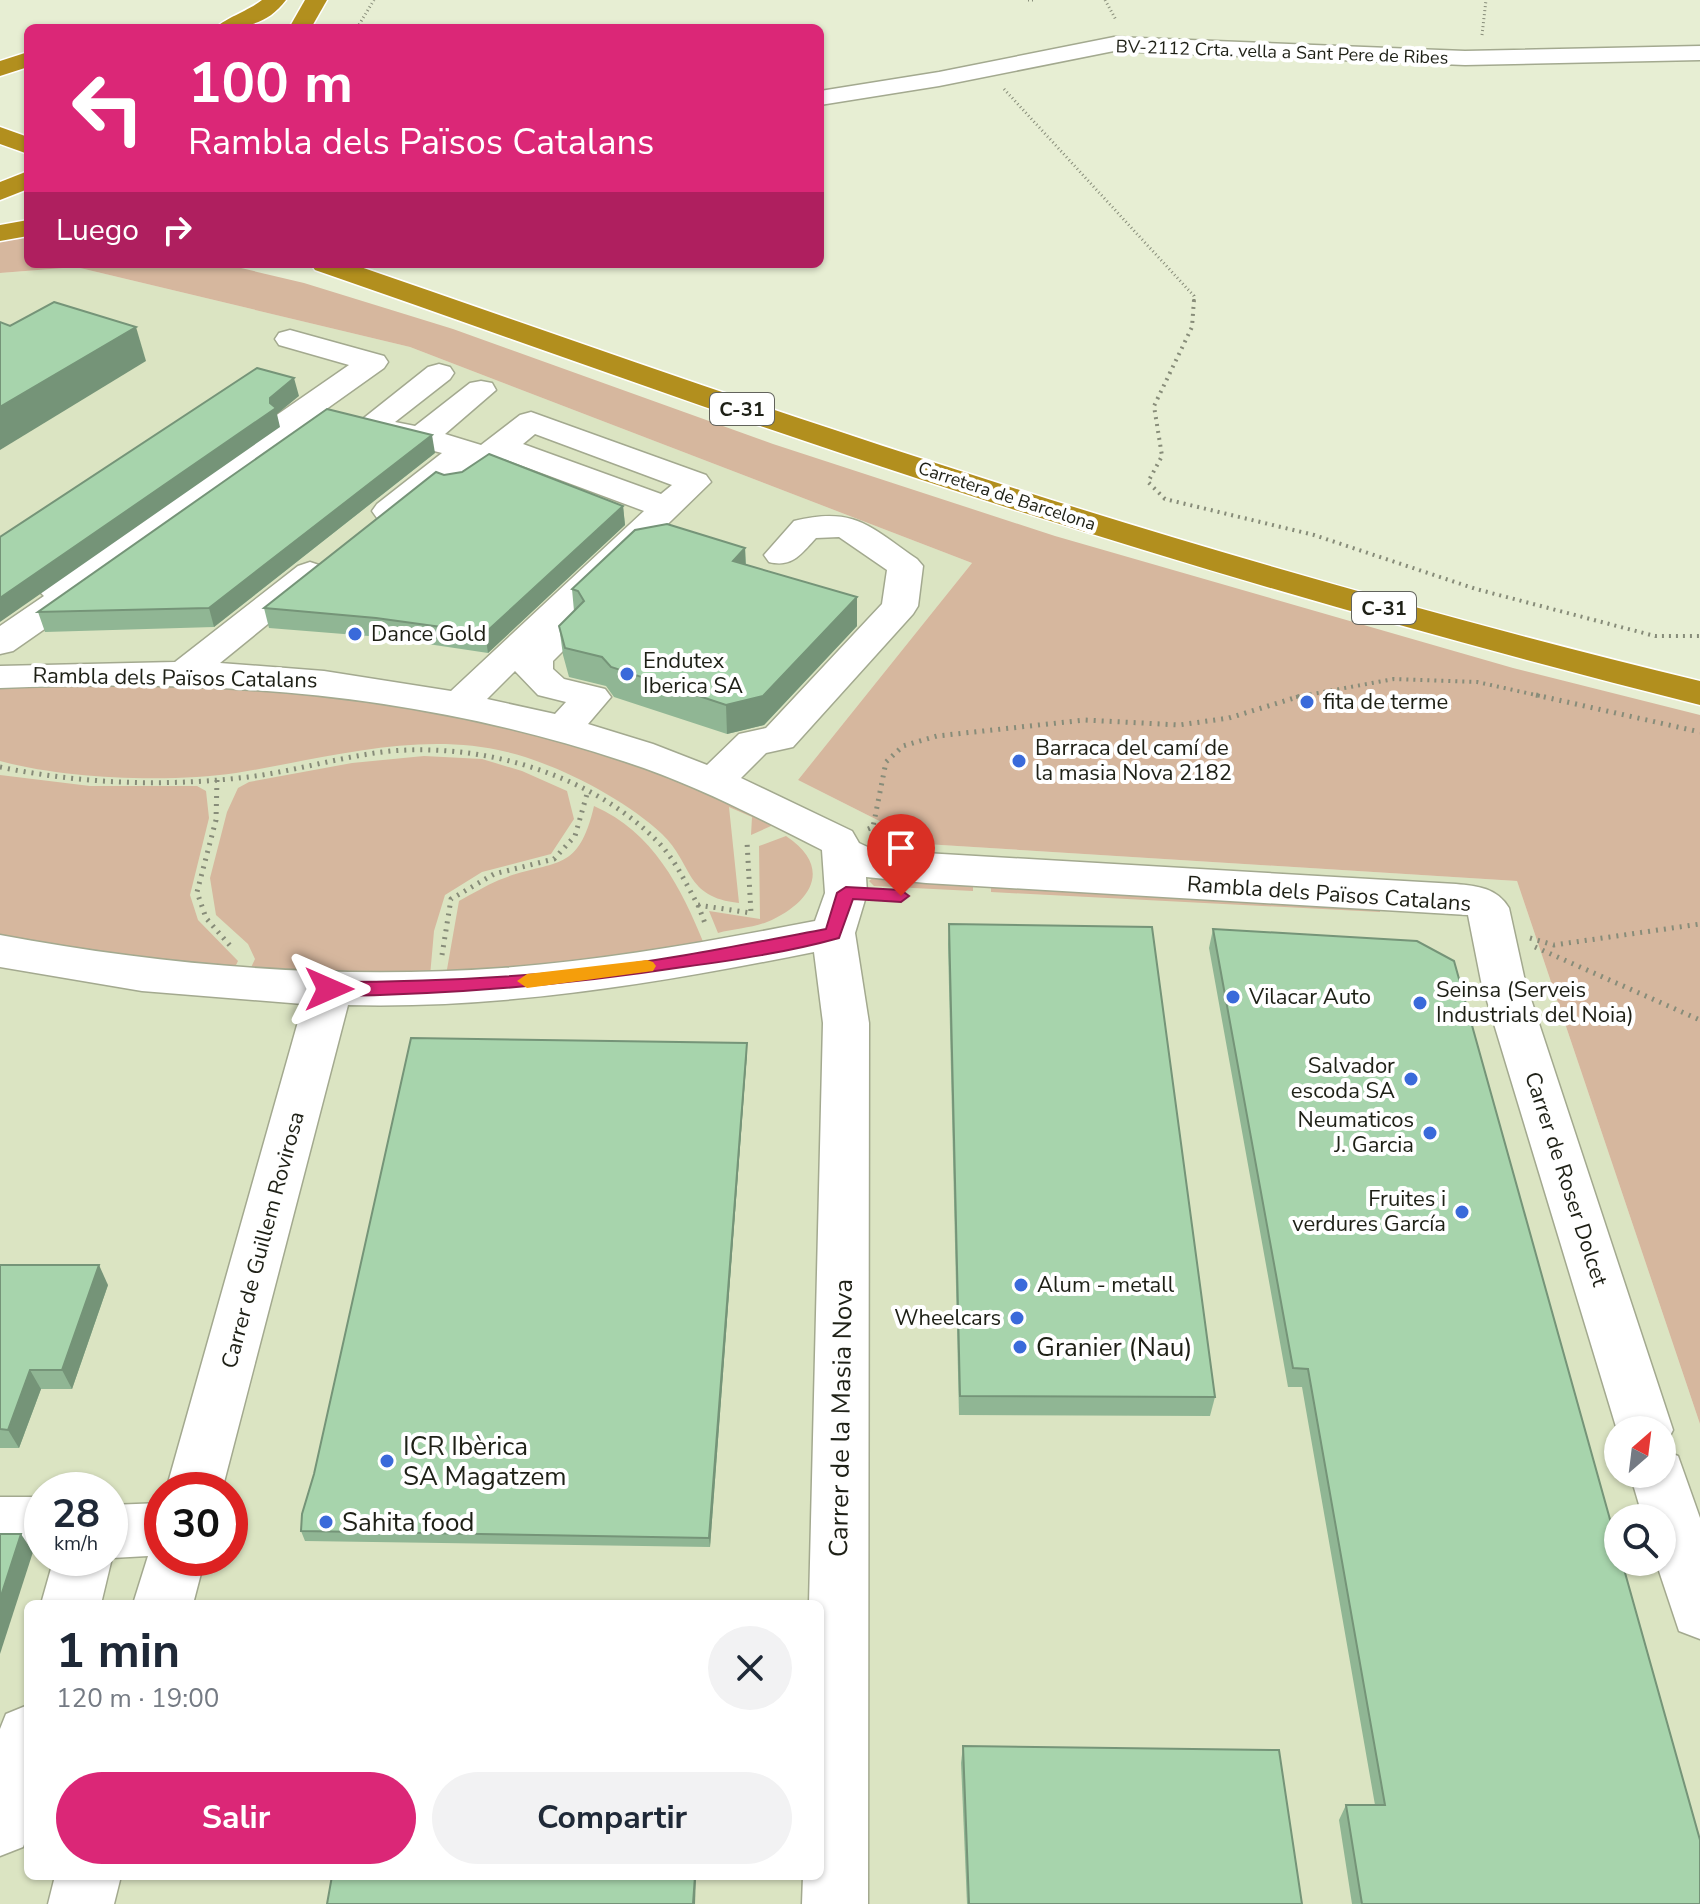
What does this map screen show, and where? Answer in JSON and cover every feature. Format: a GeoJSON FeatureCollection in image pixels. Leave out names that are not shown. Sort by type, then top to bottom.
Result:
{"type":"FeatureCollection","features":[{"type":"Feature","properties":{"kind":"highway"},"geometry":{"type":"LineString","coordinates":[[237,24],[255,17],[275,0]]}},
{"type":"Feature","properties":{"kind":"highway"},"geometry":{"type":"LineString","coordinates":[[270,24],[281,14],[289,0]]}},
{"type":"Feature","properties":{"kind":"highway"},"geometry":{"type":"LineString","coordinates":[[302,24],[316,0]]}},
{"type":"Feature","properties":{"kind":"highway"},"geometry":{"type":"LineString","coordinates":[[0,57],[24,51]]}},
{"type":"Feature","properties":{"kind":"highway"},"geometry":{"type":"LineString","coordinates":[[0,69],[24,60]]}},
{"type":"Feature","properties":{"kind":"highway"},"geometry":{"type":"LineString","coordinates":[[0,135],[24,144]]}},
{"type":"Feature","properties":{"kind":"highway"},"geometry":{"type":"LineString","coordinates":[[0,151],[24,160]]}},
{"type":"Feature","properties":{"kind":"highway"},"geometry":{"type":"LineString","coordinates":[[0,233],[24,229]]}},
{"type":"Feature","properties":{"kind":"highway"},"geometry":{"type":"LineString","coordinates":[[317,268],[389,295],[400,278],[376,268]]}},
{"type":"Feature","properties":{"kind":"highway","name":"Carretera de Barcelona"},"geometry":{"type":"LineString","coordinates":[[400,278],[825,437],[1071,516],[1422,619],[1700,693]]}},
{"type":"Feature","properties":{"kind":"street","name":"BV-2112 Crta. vella a Sant Pere de Ribes"},"geometry":{"type":"LineString","coordinates":[[824,97],[967,74],[1114,44],[1465,58],[1700,53]]}},
{"type":"Feature","properties":{"kind":"street"},"geometry":{"type":"LineString","coordinates":[[0,625],[373,362],[290,339]]}},
{"type":"Feature","properties":{"kind":"street"},"geometry":{"type":"LineString","coordinates":[[297,384],[310,387],[355,357]]}},
{"type":"Feature","properties":{"kind":"street"},"geometry":{"type":"LineString","coordinates":[[0,644],[405,359]]}},
{"type":"Feature","properties":{"kind":"street"},"geometry":{"type":"LineString","coordinates":[[371,425],[439,373]]}},
{"type":"Feature","properties":{"kind":"street"},"geometry":{"type":"LineString","coordinates":[[421,437],[481,390]]}},
{"type":"Feature","properties":{"kind":"street"},"geometry":{"type":"LineString","coordinates":[[483,448],[520,404]]}},
{"type":"Feature","properties":{"kind":"street"},"geometry":{"type":"LineString","coordinates":[[325,413],[421,437],[483,448]]}},
{"type":"Feature","properties":{"kind":"street"},"geometry":{"type":"LineString","coordinates":[[201,674],[483,448],[531,422],[694,482],[684,508],[535,658],[534,672],[551,687],[592,697],[563,729]]}},
{"type":"Feature","properties":{"kind":"street"},"geometry":{"type":"LineString","coordinates":[[471,692],[684,508]]}},
{"type":"Feature","properties":{"kind":"street"},"geometry":{"type":"LineString","coordinates":[[714,781],[753,743],[779,738],[900,606],[905,566],[846,526],[806,528],[781,555]]}},
{"type":"Feature","properties":{"kind":"street"},"geometry":{"type":"LineString","coordinates":[[0,644],[63,644],[39,674]]}},
{"type":"Feature","properties":{"kind":"street","name":"Rambla dels Països Catalans"},"geometry":{"type":"LineString","coordinates":[[0,677],[79,671],[201,674],[471,692],[563,729],[647,755],[714,781],[795,818],[840,880]]}},
{"type":"Feature","properties":{"kind":"street","name":"Rambla dels Països Catalans"},"geometry":{"type":"LineString","coordinates":[[0,951],[67,965],[233,985],[329,989],[433,988],[574,977],[717,956],[840,880],[1491,927]]}},
{"type":"Feature","properties":{"kind":"street","name":"Carrer de la Masia Nova"},"geometry":{"type":"LineString","coordinates":[[835,1904],[846,1023],[840,880]]}},
{"type":"Feature","properties":{"kind":"street","name":"Carrer de Roser Dolcet"},"geometry":{"type":"LineString","coordinates":[[1491,927],[1503,981],[1641,1416]]}},
{"type":"Feature","properties":{"kind":"street","name":"Carrer de Guillem Rovirosa"},"geometry":{"type":"LineString","coordinates":[[199,1472],[329,989]]}},
{"type":"Feature","properties":{"kind":"street"},"geometry":{"type":"LineString","coordinates":[[1662,1488],[1700,1611]]}},
{"type":"Feature","properties":{"kind":"street"},"geometry":{"type":"LineString","coordinates":[[0,1523],[24,1523]]}},
{"type":"Feature","properties":{"kind":"street"},"geometry":{"type":"LineString","coordinates":[[72,1600],[78,1576]]}},
{"type":"Feature","properties":{"kind":"street"},"geometry":{"type":"LineString","coordinates":[[164,1600],[171,1576]]}},
{"type":"Feature","properties":{"kind":"street"},"geometry":{"type":"LineString","coordinates":[[0,1824],[24,1749]]}},
{"type":"Feature","properties":{"kind":"street"},"geometry":{"type":"LineString","coordinates":[[81,1904],[87,1880]]}},
{"type":"Feature","properties":{"kind":"path"},"geometry":{"type":"LineString","coordinates":[[359,24],[374,0]]}},
{"type":"Feature","properties":{"kind":"path"},"geometry":{"type":"LineString","coordinates":[[1028,0],[1034,0]]}},
{"type":"Feature","properties":{"kind":"path"},"geometry":{"type":"LineString","coordinates":[[967,74],[1001,86],[1194,296],[1192,327],[1154,406],[1162,456],[1148,482],[1165,499],[1314,535],[1476,589],[1655,636],[1700,636]]}},
{"type":"Feature","properties":{"kind":"path"},"geometry":{"type":"LineString","coordinates":[[840,880],[873,827],[886,762],[903,746],[937,736],[1085,720],[1179,725],[1229,718],[1300,696],[1336,692],[1366,683],[1438,678],[1477,682],[1700,732]]}},
{"type":"Feature","properties":{"kind":"path"},"geometry":{"type":"LineString","coordinates":[[0,767],[74,780],[162,782],[217,780],[287,771],[376,753],[434,750],[496,756],[556,777],[614,808],[659,844],[698,905],[709,937]]}},
{"type":"Feature","properties":{"kind":"path"},"geometry":{"type":"LineString","coordinates":[[217,780],[216,820],[197,892],[206,918],[237,953]]}},
{"type":"Feature","properties":{"kind":"path"},"geometry":{"type":"LineString","coordinates":[[441,959],[451,899],[494,874],[554,859],[575,836],[587,794]]}},
{"type":"Feature","properties":{"kind":"path"},"geometry":{"type":"LineString","coordinates":[[698,905],[751,913],[747,842]]}},
{"type":"Feature","properties":{"kind":"path"},"geometry":{"type":"LineString","coordinates":[[1491,927],[1554,945],[1700,924]]}},
{"type":"Feature","properties":{"kind":"path"},"geometry":{"type":"LineString","coordinates":[[1491,927],[1700,1020]]}},
{"type":"Feature","properties":{"kind":"shaded area"},"geometry":{"type":"Polygon","coordinates":[[[0,236],[9,240],[24,238],[24,268],[63,268],[0,273],[0,236]]]}},
{"type":"Feature","properties":{"kind":"shaded area"},"geometry":{"type":"Polygon","coordinates":[[[80,268],[410,347],[972,563],[798,780],[925,844],[1517,881],[1700,1424],[1700,1904],[0,1904],[0,273],[80,268]]]}},
{"type":"Feature","properties":{"kind":"shaded area"},"geometry":{"type":"Polygon","coordinates":[[[80,268],[241,268],[304,283],[453,329],[773,444],[1055,536],[1513,668],[1700,715],[1700,1424],[1517,881],[925,844],[798,780],[972,563],[410,347],[80,268]]]}},
{"type":"Feature","properties":{"kind":"shaded area"},"geometry":{"type":"Polygon","coordinates":[[[0,685],[289,686],[449,711],[638,762],[780,822],[751,835],[752,817],[729,807],[739,903],[721,900],[699,887],[662,834],[629,808],[568,774],[507,752],[473,746],[405,745],[236,773],[180,778],[117,778],[55,772],[0,761],[0,685]]]}},
{"type":"Feature","properties":{"kind":"shaded area"},"geometry":{"type":"Polygon","coordinates":[[[424,756],[482,759],[522,771],[567,791],[574,819],[551,854],[482,872],[445,895],[434,931],[430,976],[248,974],[255,959],[248,944],[216,915],[210,878],[227,812],[238,788],[249,782],[352,763],[424,756]]]}},
{"type":"Feature","properties":{"kind":"shaded area"},"geometry":{"type":"Polygon","coordinates":[[[0,775],[90,786],[197,786],[206,791],[209,818],[190,895],[198,920],[238,961],[232,973],[0,939],[0,775]]]}},
{"type":"Feature","properties":{"kind":"shaded area"},"geometry":{"type":"Polygon","coordinates":[[[594,806],[615,817],[649,846],[675,882],[704,944],[561,967],[446,975],[459,901],[499,880],[561,861],[571,854],[588,828],[594,806]]]}},
{"type":"Feature","properties":{"kind":"shaded area"},"geometry":{"type":"Polygon","coordinates":[[[786,836],[801,848],[813,872],[805,895],[767,922],[718,933],[709,911],[760,919],[759,846],[786,836]]]}},
{"type":"Feature","properties":{"kind":"shaded area"},"geometry":{"type":"Polygon","coordinates":[[[874,877],[973,883],[973,891],[874,886],[869,881],[874,877]]]}},
{"type":"Feature","properties":{"kind":"shaded area"},"geometry":{"type":"Polygon","coordinates":[[[991,884],[1380,905],[1380,912],[991,892],[991,884]]]}},
{"type":"Feature","properties":{"kind":"building"},"geometry":{"type":"Polygon","coordinates":[[[54,302],[136,327],[0,407],[0,322],[10,326],[54,302]]]}},
{"type":"Feature","properties":{"kind":"building"},"geometry":{"type":"Polygon","coordinates":[[[257,368],[294,378],[270,398],[270,403],[276,408],[0,598],[0,537],[257,368]]]}},
{"type":"Feature","properties":{"kind":"building"},"geometry":{"type":"Polygon","coordinates":[[[327,409],[432,435],[209,608],[38,612],[327,409]]]}},
{"type":"Feature","properties":{"kind":"building"},"geometry":{"type":"Polygon","coordinates":[[[489,454],[623,506],[485,633],[376,618],[264,608],[436,472],[444,475],[462,472],[489,454]]]}},
{"type":"Feature","properties":{"kind":"building"},"geometry":{"type":"Polygon","coordinates":[[[667,524],[745,548],[733,561],[857,597],[763,696],[726,705],[611,667],[602,657],[565,648],[559,626],[584,601],[578,591],[572,589],[635,530],[667,524]]]}},
{"type":"Feature","properties":{"kind":"building"},"geometry":{"type":"Polygon","coordinates":[[[949,924],[1152,927],[1215,1397],[960,1396],[949,924]]]}},
{"type":"Feature","properties":{"kind":"building"},"geometry":{"type":"Polygon","coordinates":[[[1213,929],[1417,941],[1454,961],[1606,1504],[1604,1576],[1626,1576],[1700,1840],[1700,1904],[1362,1904],[1346,1805],[1385,1805],[1308,1369],[1293,1368],[1213,929]]]}},
{"type":"Feature","properties":{"kind":"building"},"geometry":{"type":"Polygon","coordinates":[[[411,1038],[747,1043],[709,1538],[301,1531],[302,1514],[314,1474],[411,1038]]]}},
{"type":"Feature","properties":{"kind":"building"},"geometry":{"type":"Polygon","coordinates":[[[0,1265],[99,1265],[62,1370],[30,1370],[8,1430],[0,1429],[0,1265]]]}},
{"type":"Feature","properties":{"kind":"building"},"geometry":{"type":"Polygon","coordinates":[[[0,1534],[21,1534],[0,1599],[0,1534]]]}},
{"type":"Feature","properties":{"kind":"building"},"geometry":{"type":"Polygon","coordinates":[[[963,1746],[1279,1750],[1302,1904],[969,1904],[963,1746]]]}},
{"type":"Feature","properties":{"kind":"building"},"geometry":{"type":"Polygon","coordinates":[[[331,1880],[695,1880],[693,1904],[327,1904],[331,1880]]]}},
{"type":"Feature","properties":{"kind":"slow traffic"},"geometry":{"type":"LineString","coordinates":[[527,981],[647,966]]}},
{"type":"Feature","properties":{"kind":"place","name":"Dance Gold"},"geometry":{"type":"Point","coordinates":[355,634]}},
{"type":"Feature","properties":{"kind":"place","name":"Endutex Iberica SA"},"geometry":{"type":"Point","coordinates":[627,674]}},
{"type":"Feature","properties":{"kind":"place","name":"fita de terme"},"geometry":{"type":"Point","coordinates":[1307,702]}},
{"type":"Feature","properties":{"kind":"place","name":"Barraca del camí de la masia Nova 2182"},"geometry":{"type":"Point","coordinates":[1019,761]}},
{"type":"Feature","properties":{"kind":"place","name":"Vilacar Auto"},"geometry":{"type":"Point","coordinates":[1233,997]}},
{"type":"Feature","properties":{"kind":"place","name":"Seinsa (Serveis Industrials del Noia)"},"geometry":{"type":"Point","coordinates":[1420,1003]}},
{"type":"Feature","properties":{"kind":"place","name":"Salvador escoda SA"},"geometry":{"type":"Point","coordinates":[1411,1079]}},
{"type":"Feature","properties":{"kind":"place","name":"Neumaticos J. Garcia"},"geometry":{"type":"Point","coordinates":[1430,1133]}},
{"type":"Feature","properties":{"kind":"place","name":"Fruites i verdures García"},"geometry":{"type":"Point","coordinates":[1462,1212]}},
{"type":"Feature","properties":{"kind":"place","name":"Alum - metall"},"geometry":{"type":"Point","coordinates":[1021,1285]}},
{"type":"Feature","properties":{"kind":"place","name":"Wheelcars"},"geometry":{"type":"Point","coordinates":[1017,1318]}},
{"type":"Feature","properties":{"kind":"place","name":"Granier (Nau)"},"geometry":{"type":"Point","coordinates":[1020,1347]}},
{"type":"Feature","properties":{"kind":"place","name":"ICR Ibèrica SA Magatzem"},"geometry":{"type":"Point","coordinates":[387,1461]}},
{"type":"Feature","properties":{"kind":"place","name":"Sahita food"},"geometry":{"type":"Point","coordinates":[326,1522]}},
{"type":"Feature","properties":{"kind":"route"},"geometry":{"type":"LineString","coordinates":[[329,989],[433,988],[574,977],[717,956],[833,933],[846,893],[901,896]]}}]}
